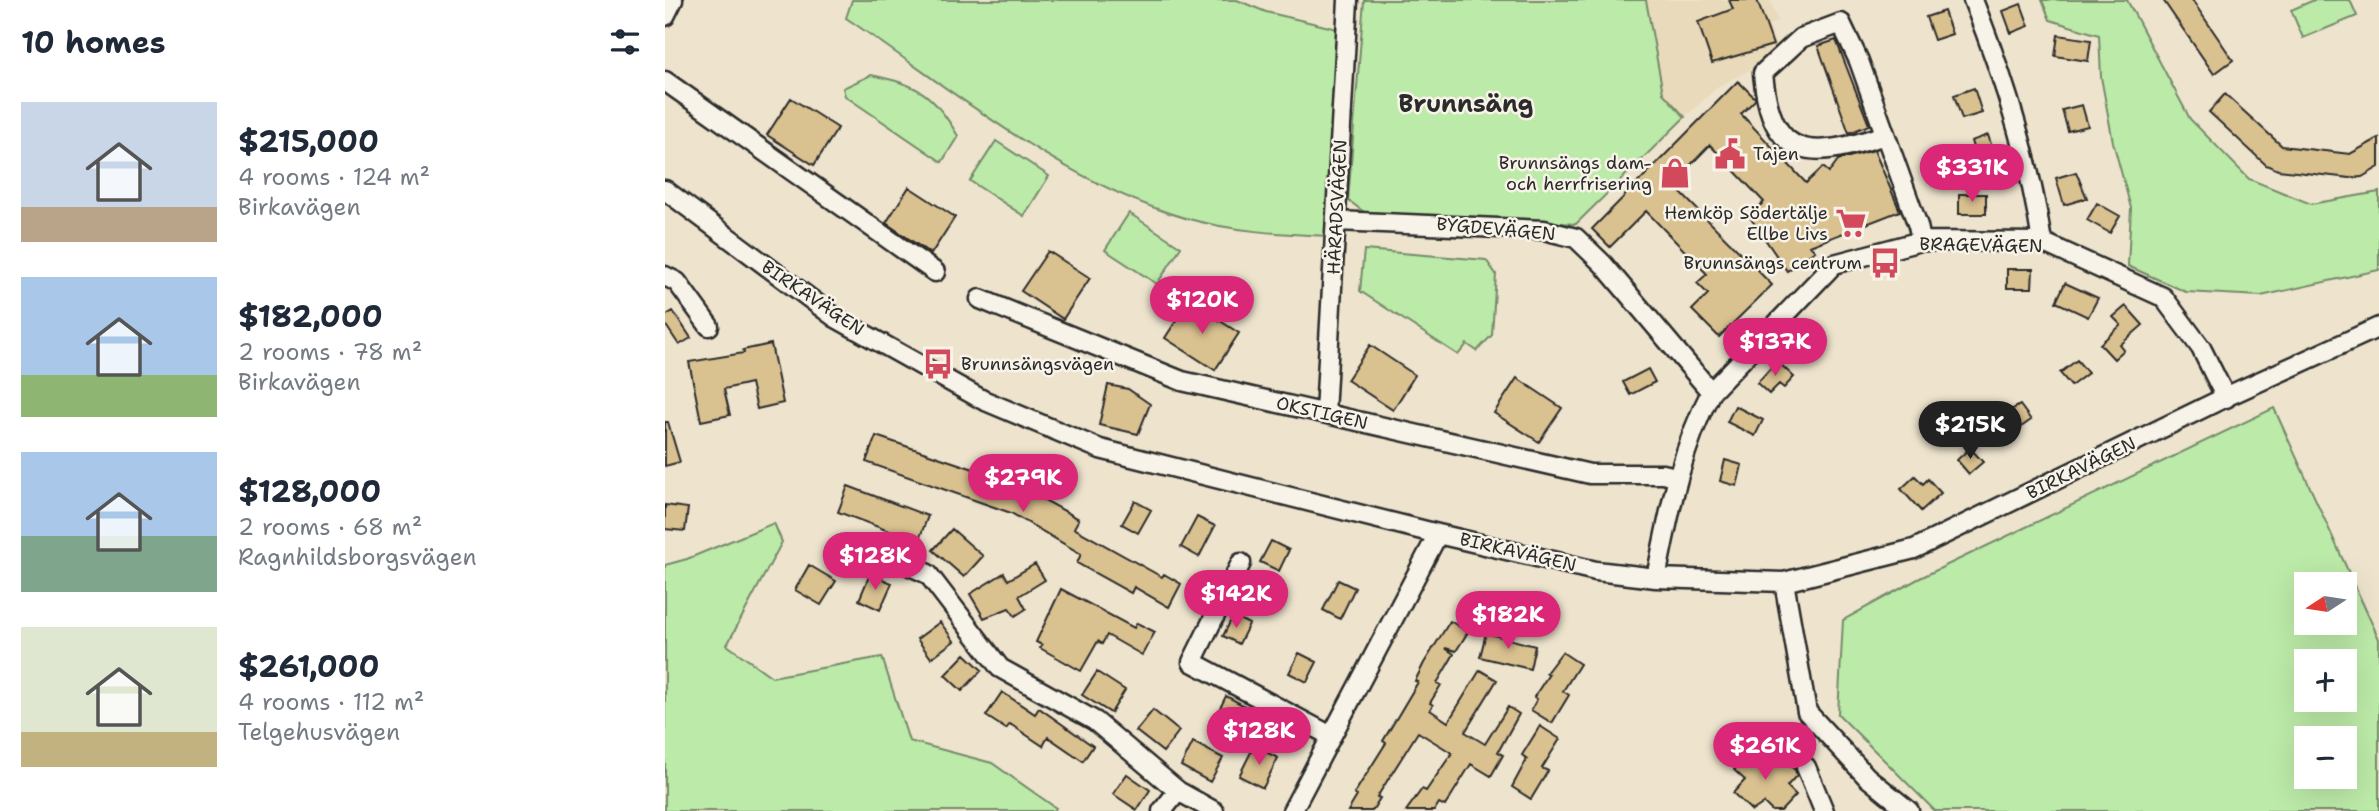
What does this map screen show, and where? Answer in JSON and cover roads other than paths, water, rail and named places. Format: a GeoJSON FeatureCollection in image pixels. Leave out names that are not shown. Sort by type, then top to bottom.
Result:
{"type":"FeatureCollection","features":[{"type":"Feature","properties":{"kind":"street"},"geometry":{"type":"LineString","coordinates":[[665,16],[673,0]]}},
{"type":"Feature","properties":{"kind":"street","name":"HÄRADSVÄGEN"},"geometry":{"type":"LineString","coordinates":[[1325,413],[1348,0]]}},
{"type":"Feature","properties":{"kind":"street"},"geometry":{"type":"LineString","coordinates":[[1973,0],[2002,72],[2038,215],[2042,242]]}},
{"type":"Feature","properties":{"kind":"street"},"geometry":{"type":"LineString","coordinates":[[1885,135],[1847,147],[1818,152],[1786,140],[1766,109],[1763,73],[1801,38],[1841,23],[1885,135],[1921,241]]}},
{"type":"Feature","properties":{"kind":"street"},"geometry":{"type":"LineString","coordinates":[[665,81],[935,272]]}},
{"type":"Feature","properties":{"kind":"street","name":"BIRKAVÄGEN"},"geometry":{"type":"LineString","coordinates":[[665,192],[836,318],[983,400],[1100,449],[1438,534],[1597,570],[1656,578],[1784,582],[1914,549],[2379,327]]}},
{"type":"Feature","properties":{"kind":"street","name":"BYGDEVÄGEN"},"geometry":{"type":"LineString","coordinates":[[1336,220],[1537,229],[1576,238],[1603,264],[1711,393]]}},
{"type":"Feature","properties":{"kind":"street","name":"BRAGEVÄGEN"},"geometry":{"type":"LineString","coordinates":[[1656,578],[1676,477],[1711,393],[1834,264],[1921,241],[2042,242],[2163,297],[2201,348],[2226,398]]}},
{"type":"Feature","properties":{"kind":"street"},"geometry":{"type":"LineString","coordinates":[[665,276],[677,282],[709,326]]}},
{"type":"Feature","properties":{"kind":"street","name":"OKSTIGEN"},"geometry":{"type":"LineString","coordinates":[[980,299],[1182,381],[1590,474],[1663,474],[1676,477]]}},
{"type":"Feature","properties":{"kind":"street"},"geometry":{"type":"LineString","coordinates":[[1292,811],[1438,534]]}},
{"type":"Feature","properties":{"kind":"street"},"geometry":{"type":"LineString","coordinates":[[875,556],[886,555],[928,574],[1000,668],[1095,721],[1178,791],[1215,811]]}},
{"type":"Feature","properties":{"kind":"street"},"geometry":{"type":"LineString","coordinates":[[1241,562],[1192,662],[1331,736]]}},
{"type":"Feature","properties":{"kind":"street"},"geometry":{"type":"LineString","coordinates":[[1784,582],[1807,712],[1867,777],[1909,811]]}},
{"type":"Feature","properties":{"kind":"street"},"geometry":{"type":"LineString","coordinates":[[1805,767],[1823,811]]}},
{"type":"Feature","properties":{"kind":"street"},"geometry":{"type":"LineString","coordinates":[[1162,811],[1178,791]]}},
{"type":"Feature","properties":{"kind":"place","name":"Tajen"},"geometry":{"type":"Point","coordinates":[1730,154]}},
{"type":"Feature","properties":{"kind":"place","name":"Brunnsängs dam- och herrfrisering"},"geometry":{"type":"Point","coordinates":[1675,173]}},
{"type":"Feature","properties":{"kind":"place","name":"Hemköp Södertälje Ellbe Livs"},"geometry":{"type":"Point","coordinates":[1851,223]}},
{"type":"Feature","properties":{"kind":"place","name":"Brunnsängs centrum"},"geometry":{"type":"Point","coordinates":[1885,263]}},
{"type":"Feature","properties":{"kind":"place","name":"Brunnsängsvägen"},"geometry":{"type":"Point","coordinates":[938,364]}},
{"type":"Feature","properties":{"kind":"district","name":"Brunnsäng"},"geometry":{"type":"Point","coordinates":[1466,104]}}]}
